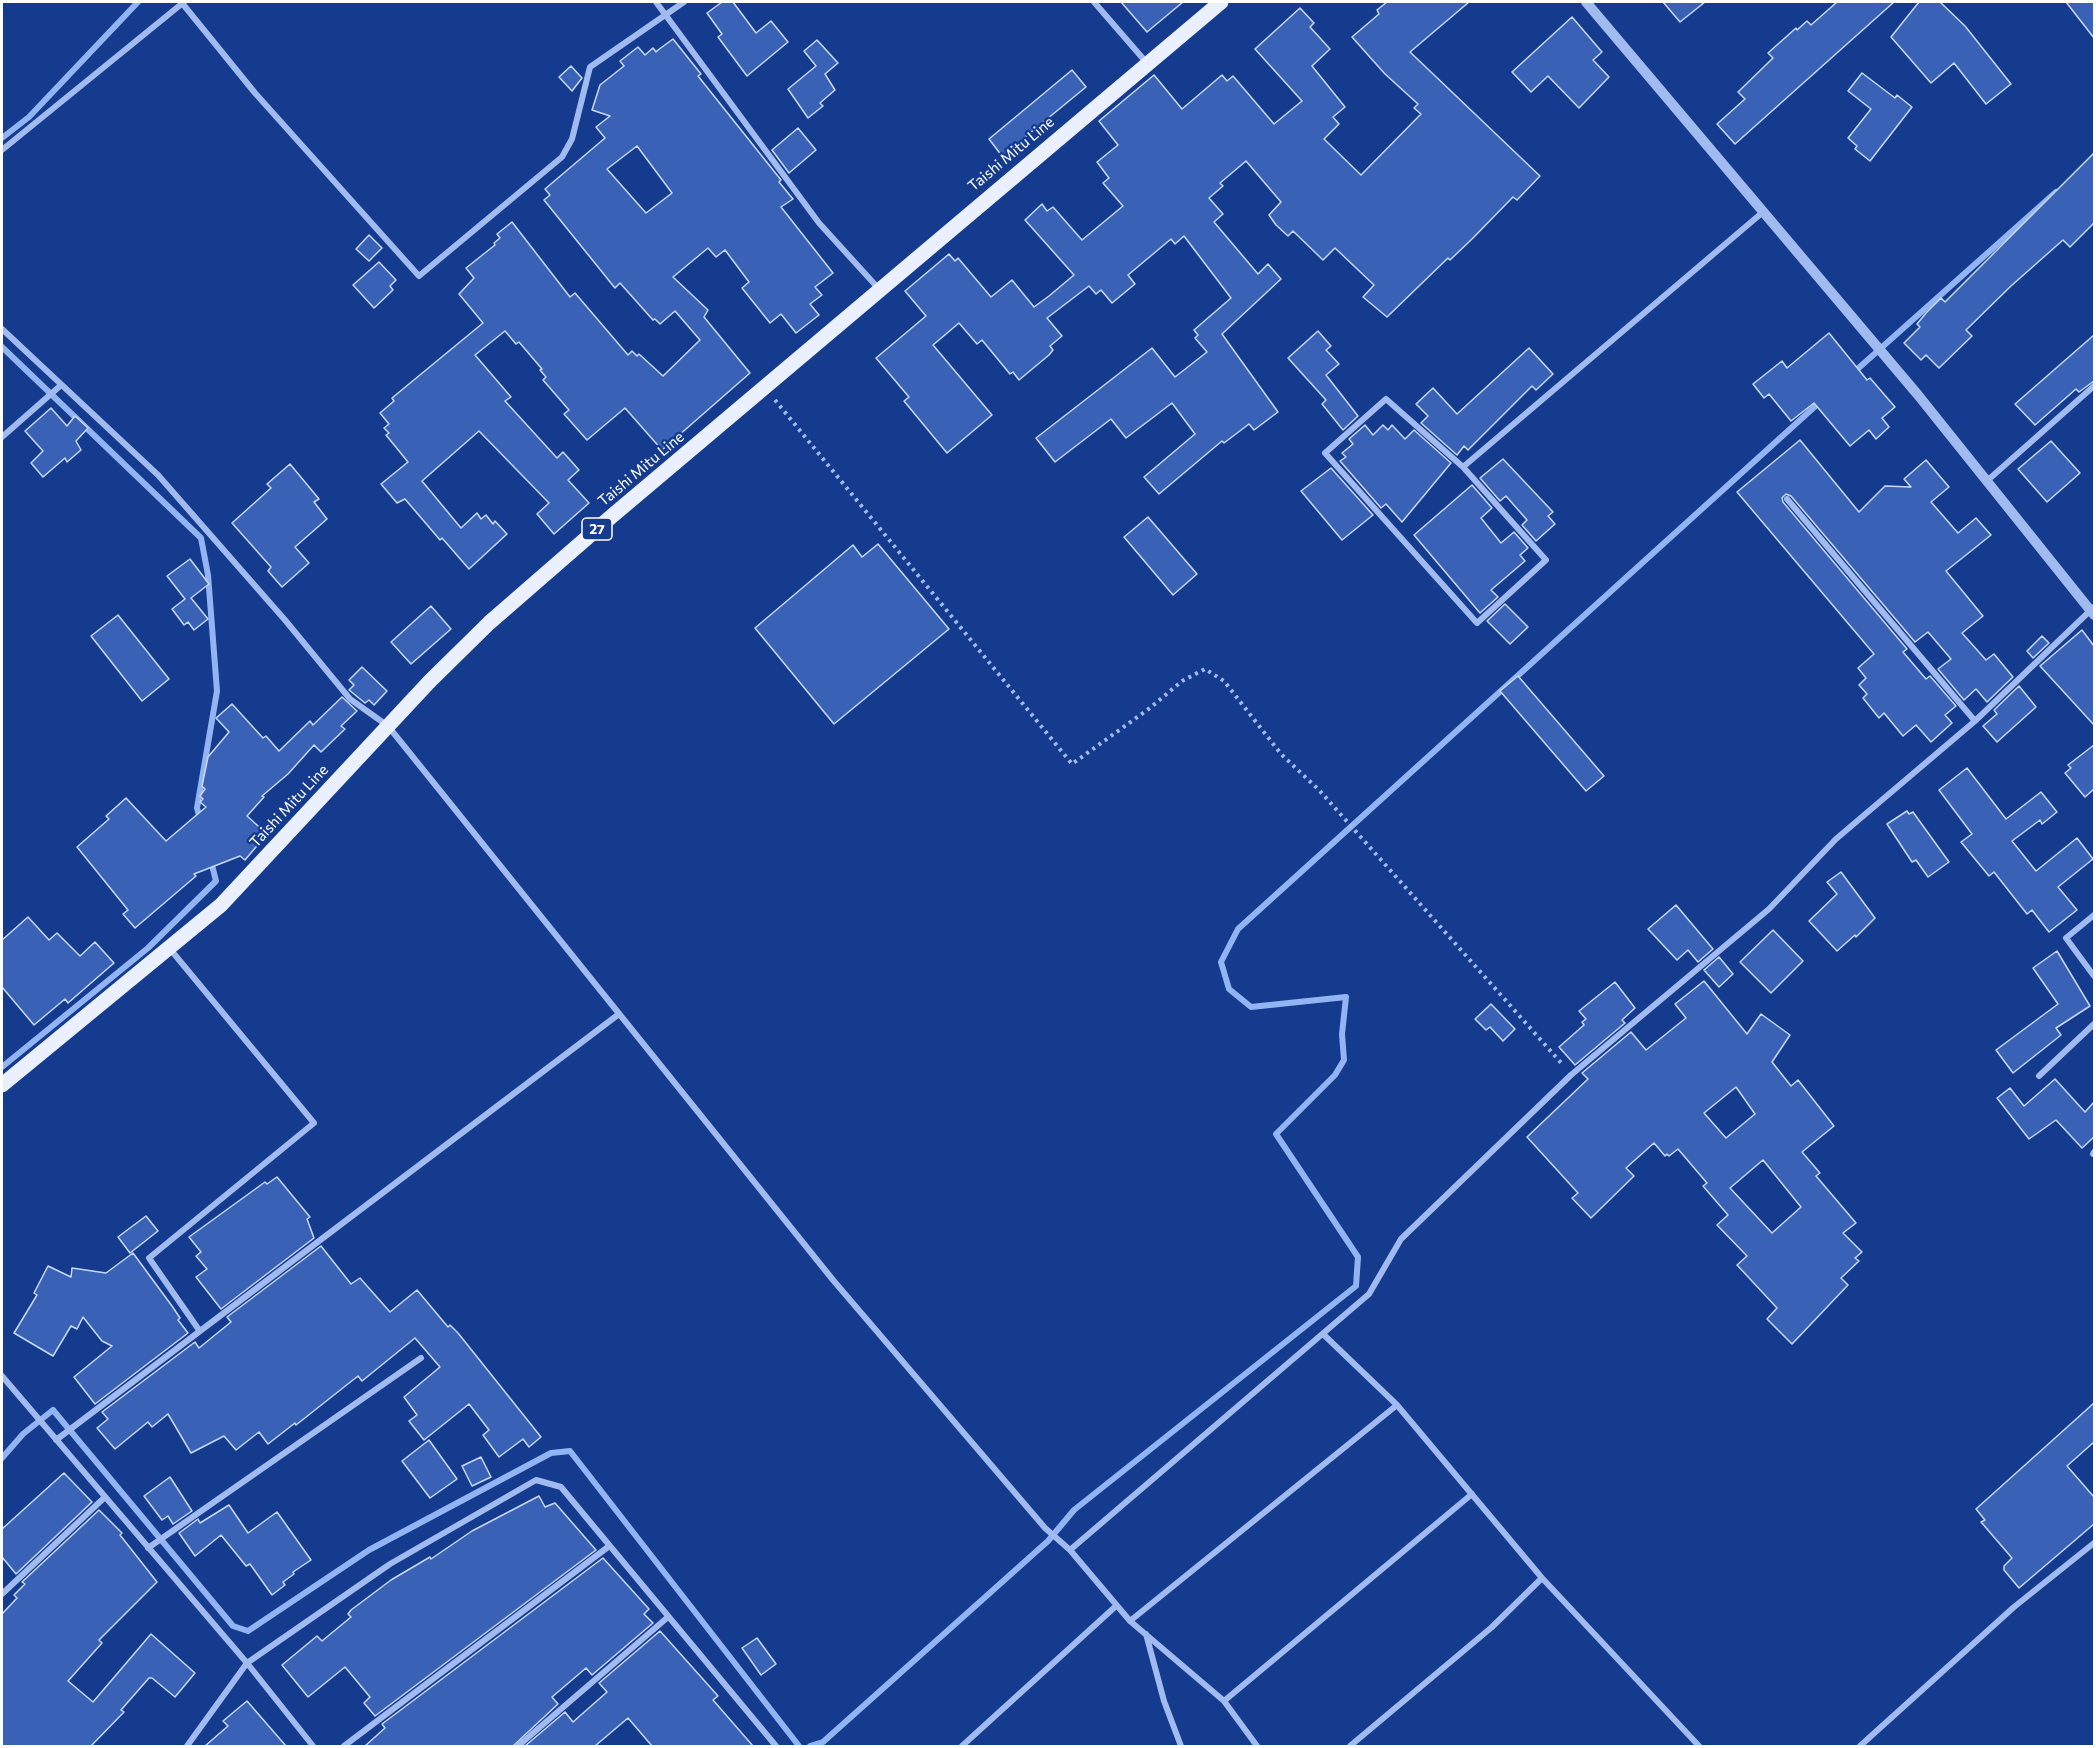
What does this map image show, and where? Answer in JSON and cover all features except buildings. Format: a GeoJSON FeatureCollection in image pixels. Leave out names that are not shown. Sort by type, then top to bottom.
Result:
{"type":"FeatureCollection","features":[{"type":"Feature","properties":{"kind":"main road","name":"Taishi Mitu Line"},"geometry":{"type":"LineString","coordinates":[[2,1085],[221,905],[388,726],[489,624],[612,516],[766,388],[1146,62],[1221,2]]}},
{"type":"Feature","properties":{"kind":"street"},"geometry":{"type":"LineString","coordinates":[[2,150],[183,2],[255,93],[419,276],[562,157],[572,139],[590,67],[684,2]]}},
{"type":"Feature","properties":{"kind":"street"},"geometry":{"type":"LineString","coordinates":[[656,2],[668,15],[819,224],[879,289]]}},
{"type":"Feature","properties":{"kind":"street"},"geometry":{"type":"LineString","coordinates":[[1096,2],[1146,62]]}},
{"type":"Feature","properties":{"kind":"street"},"geometry":{"type":"LineString","coordinates":[[1070,1550],[1369,1294],[1401,1239],[1571,1075],[1769,909],[1836,839],[1975,721],[2093,611],[1988,480],[1586,2]]}},
{"type":"Feature","properties":{"kind":"street"},"geometry":{"type":"LineString","coordinates":[[1463,467],[1763,212]]}},
{"type":"Feature","properties":{"kind":"street"},"geometry":{"type":"LineString","coordinates":[[2,329],[158,476],[285,620],[350,699],[388,726],[833,1280],[1045,1528],[1070,1550],[1130,1622],[1224,1701],[1257,1746]]}},
{"type":"Feature","properties":{"kind":"street"},"geometry":{"type":"LineString","coordinates":[[2,437],[60,386]]}},
{"type":"Feature","properties":{"kind":"street"},"geometry":{"type":"LineString","coordinates":[[1988,480],[2094,386]]}},
{"type":"Feature","properties":{"kind":"street"},"geometry":{"type":"LineString","coordinates":[[1386,399],[1463,467],[1546,560],[1477,623],[1325,453],[1386,399]]}},
{"type":"Feature","properties":{"kind":"street"},"geometry":{"type":"LineString","coordinates":[[1787,499],[1975,721]]}},
{"type":"Feature","properties":{"kind":"street"},"geometry":{"type":"LineString","coordinates":[[2094,915],[2066,938],[2094,976]]}},
{"type":"Feature","properties":{"kind":"street"},"geometry":{"type":"LineString","coordinates":[[170,949],[314,1123],[148,1258],[200,1330]]}},
{"type":"Feature","properties":{"kind":"street"},"geometry":{"type":"LineString","coordinates":[[56,1440],[619,1014]]}},
{"type":"Feature","properties":{"kind":"street"},"geometry":{"type":"LineString","coordinates":[[2039,1076],[2094,1024]]}},
{"type":"Feature","properties":{"kind":"street"},"geometry":{"type":"LineString","coordinates":[[1323,1334],[1397,1405],[1542,1578],[1699,1746]]}},
{"type":"Feature","properties":{"kind":"street"},"geometry":{"type":"LineString","coordinates":[[148,1548],[421,1358]]}},
{"type":"Feature","properties":{"kind":"street"},"geometry":{"type":"LineString","coordinates":[[2,1376],[247,1663],[313,1746]]}},
{"type":"Feature","properties":{"kind":"street"},"geometry":{"type":"LineString","coordinates":[[1130,1622],[1397,1405]]}},
{"type":"Feature","properties":{"kind":"street"},"geometry":{"type":"LineString","coordinates":[[187,1746],[247,1663],[390,1564],[536,1480],[561,1487],[608,1547],[776,1746]]}},
{"type":"Feature","properties":{"kind":"street"},"geometry":{"type":"LineString","coordinates":[[1224,1701],[1472,1494]]}},
{"type":"Feature","properties":{"kind":"street"},"geometry":{"type":"LineString","coordinates":[[2,1594],[105,1497]]}},
{"type":"Feature","properties":{"kind":"street"},"geometry":{"type":"LineString","coordinates":[[1860,1746],[2014,1607],[2094,1543]]}},
{"type":"Feature","properties":{"kind":"street"},"geometry":{"type":"LineString","coordinates":[[344,1746],[608,1547]]}},
{"type":"Feature","properties":{"kind":"street"},"geometry":{"type":"LineString","coordinates":[[1350,1746],[1492,1627],[1542,1578]]}},
{"type":"Feature","properties":{"kind":"street"},"geometry":{"type":"LineString","coordinates":[[962,1746],[1116,1606]]}},
{"type":"Feature","properties":{"kind":"street"},"geometry":{"type":"LineString","coordinates":[[518,1746],[668,1617]]}},
{"type":"Feature","properties":{"kind":"street"},"geometry":{"type":"LineString","coordinates":[[1146,1634],[1164,1701],[1181,1746]]}},
{"type":"Feature","properties":{"kind":"path"},"geometry":{"type":"LineString","coordinates":[[766,388],[1072,764],[1150,708],[1182,681],[1205,669],[1224,681],[1281,754],[1319,790],[1571,1075]]}},
{"type":"Feature","properties":{"kind":"waterway"},"geometry":{"type":"LineString","coordinates":[[2,138],[29,117],[138,2]]}},
{"type":"Feature","properties":{"kind":"waterway"},"geometry":{"type":"LineString","coordinates":[[1853,373],[2056,192]]}},
{"type":"Feature","properties":{"kind":"waterway"},"geometry":{"type":"LineString","coordinates":[[2,347],[201,538],[208,575],[217,691],[197,808],[200,819]]}},
{"type":"Feature","properties":{"kind":"waterway"},"geometry":{"type":"LineString","coordinates":[[810,1746],[823,1742],[1048,1541],[1074,1510],[1356,1286],[1358,1257],[1276,1134],[1335,1075],[1344,1060],[1342,1034],[1346,997],[1251,1007],[1229,989],[1221,962],[1238,929],[1821,401]]}},
{"type":"Feature","properties":{"kind":"waterway"},"geometry":{"type":"LineString","coordinates":[[2,1067],[148,948],[216,881],[211,861]]}},
{"type":"Feature","properties":{"kind":"waterway"},"geometry":{"type":"LineString","coordinates":[[2,1458],[23,1434],[53,1410],[233,1626],[248,1631],[369,1550],[551,1453],[570,1451],[799,1746]]}}]}
